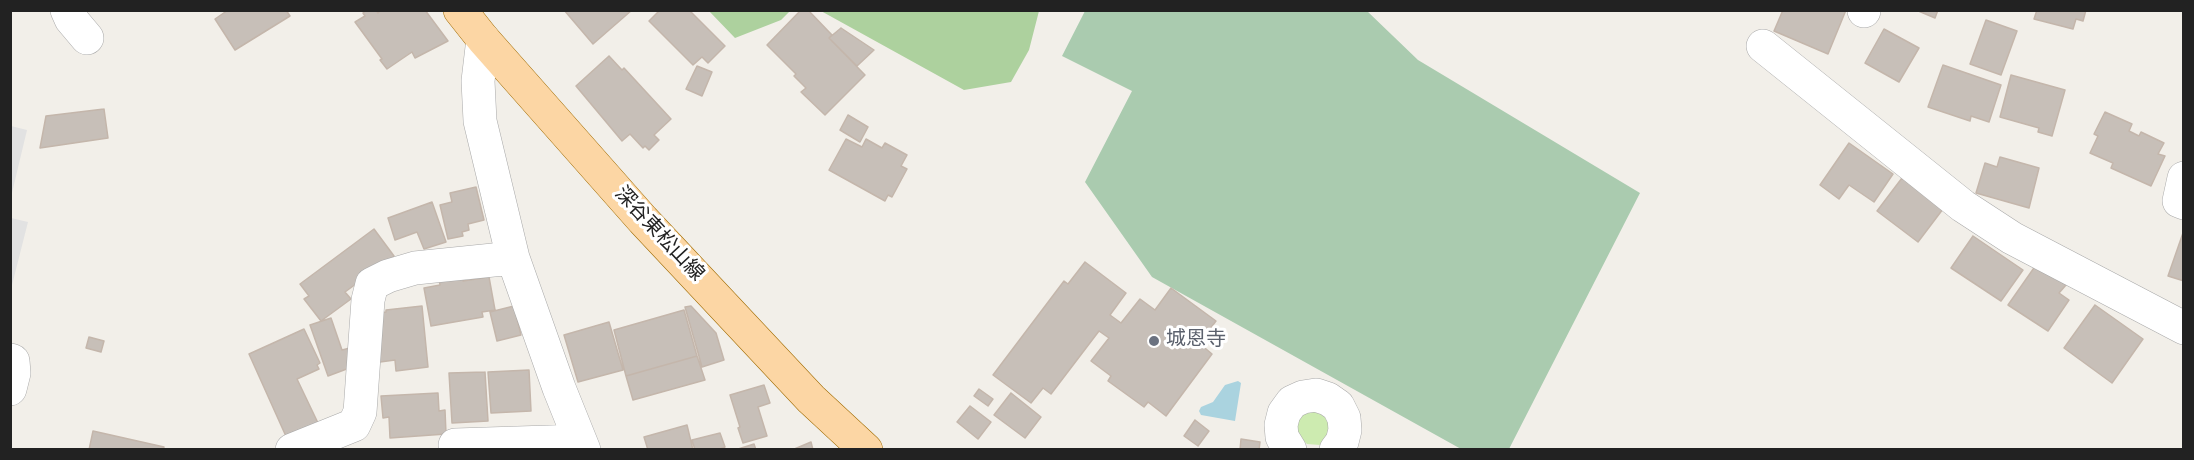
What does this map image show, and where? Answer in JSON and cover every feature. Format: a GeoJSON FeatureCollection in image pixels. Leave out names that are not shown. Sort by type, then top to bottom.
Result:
{"type":"FeatureCollection","features":[{"type":"Feature","properties":{"kind":"main road","name":"深谷東松山線"},"geometry":{"type":"LineString","coordinates":[[460,10],[658,237],[811,399],[866,450]]}},
{"type":"Feature","properties":{"kind":"street"},"geometry":{"type":"LineString","coordinates":[[67,10],[71,19],[87,38]]}},
{"type":"Feature","properties":{"kind":"street"},"geometry":{"type":"LineString","coordinates":[[455,446],[582,445],[559,388],[513,258],[480,121],[478,81],[483,39]]}},
{"type":"Feature","properties":{"kind":"street"},"geometry":{"type":"LineString","coordinates":[[1763,46],[1964,206],[2012,238],[2184,328]]}},
{"type":"Feature","properties":{"kind":"street"},"geometry":{"type":"LineString","coordinates":[[2184,178],[2178,201],[2184,203]]}},
{"type":"Feature","properties":{"kind":"street"},"geometry":{"type":"LineString","coordinates":[[292,450],[354,425],[360,412],[368,300],[372,284],[388,276],[415,268],[513,258]]}},
{"type":"Feature","properties":{"kind":"street"},"geometry":{"type":"LineString","coordinates":[[10,360],[13,361],[14,373],[10,389]]}},
{"type":"Feature","properties":{"kind":"street"},"geometry":{"type":"LineString","coordinates":[[1290,450],[1282,437],[1281,424],[1284,413],[1292,402],[1316,395],[1338,406],[1344,418],[1345,430],[1342,442],[1336,450]]}},
{"type":"Feature","properties":{"kind":"green space"},"geometry":{"type":"Polygon","coordinates":[[[709,11],[790,11],[781,20],[735,38],[709,11]]]}},
{"type":"Feature","properties":{"kind":"green space"},"geometry":{"type":"Polygon","coordinates":[[[821,11],[1039,11],[1029,50],[1011,82],[964,90],[821,11]]]}},
{"type":"Feature","properties":{"kind":"green space"},"geometry":{"type":"Polygon","coordinates":[[[1085,11],[1367,11],[1418,60],[1640,193],[1509,449],[1461,449],[1152,277],[1085,182],[1132,91],[1062,56],[1085,11]]]}},
{"type":"Feature","properties":{"kind":"green space"},"geometry":{"type":"Polygon","coordinates":[[[1308,407],[1332,417],[1326,441],[1320,445],[1307,444],[1297,435],[1295,422],[1308,407]]]}},
{"type":"Feature","properties":{"kind":"shaded area"},"geometry":{"type":"Polygon","coordinates":[[[10,126],[27,130],[11,197],[10,126]]]}},
{"type":"Feature","properties":{"kind":"shaded area"},"geometry":{"type":"Polygon","coordinates":[[[10,218],[28,222],[11,289],[10,218]]]}},
{"type":"Feature","properties":{"kind":"water"},"geometry":{"type":"Polygon","coordinates":[[[1238,381],[1241,383],[1235,421],[1201,415],[1199,411],[1201,407],[1213,402],[1225,385],[1238,381]]]}},
{"type":"Feature","properties":{"kind":"building"},"geometry":{"type":"Polygon","coordinates":[[[228,10],[286,10],[290,16],[235,50],[215,19],[228,10]]]}},
{"type":"Feature","properties":{"kind":"building"},"geometry":{"type":"Polygon","coordinates":[[[366,10],[376,10],[378,13],[381,10],[425,10],[448,41],[415,58],[412,52],[387,69],[355,22],[365,16],[363,13],[366,10]]]}},
{"type":"Feature","properties":{"kind":"building"},"geometry":{"type":"Polygon","coordinates":[[[564,10],[632,10],[593,44],[564,10]]]}},
{"type":"Feature","properties":{"kind":"building"},"geometry":{"type":"Polygon","coordinates":[[[660,10],[689,10],[725,46],[708,63],[702,57],[693,65],[649,21],[660,10]]]}},
{"type":"Feature","properties":{"kind":"building"},"geometry":{"type":"Polygon","coordinates":[[[801,10],[808,10],[832,35],[829,38],[865,75],[825,115],[801,92],[806,88],[794,76],[796,74],[767,45],[801,10]]]}},
{"type":"Feature","properties":{"kind":"building"},"geometry":{"type":"Polygon","coordinates":[[[1783,10],[1846,10],[1828,54],[1774,31],[1783,10]]]}},
{"type":"Feature","properties":{"kind":"building"},"geometry":{"type":"Polygon","coordinates":[[[1916,10],[1938,10],[1935,18],[1916,10]]]}},
{"type":"Feature","properties":{"kind":"building"},"geometry":{"type":"Polygon","coordinates":[[[2037,10],[2086,10],[2083,21],[2076,19],[2073,29],[2034,19],[2037,10]]]}},
{"type":"Feature","properties":{"kind":"building"},"geometry":{"type":"Polygon","coordinates":[[[1986,20],[2017,31],[2001,75],[1970,64],[1986,20]]]}},
{"type":"Feature","properties":{"kind":"building"},"geometry":{"type":"Polygon","coordinates":[[[841,28],[874,50],[857,66],[829,38],[841,28]]]}},
{"type":"Feature","properties":{"kind":"building"},"geometry":{"type":"Polygon","coordinates":[[[1884,29],[1919,48],[1899,82],[1865,63],[1884,29]]]}},
{"type":"Feature","properties":{"kind":"building"},"geometry":{"type":"Polygon","coordinates":[[[609,56],[622,70],[624,68],[671,119],[654,135],[659,140],[649,150],[645,146],[643,148],[630,134],[622,141],[576,86],[609,56]]]}},
{"type":"Feature","properties":{"kind":"building"},"geometry":{"type":"Polygon","coordinates":[[[1943,65],[2001,85],[1989,122],[1971,116],[1970,121],[1928,107],[1943,65]]]}},
{"type":"Feature","properties":{"kind":"building"},"geometry":{"type":"Polygon","coordinates":[[[697,66],[712,72],[702,96],[686,89],[697,66]]]}},
{"type":"Feature","properties":{"kind":"building"},"geometry":{"type":"Polygon","coordinates":[[[2011,75],[2065,90],[2052,136],[2038,132],[2039,128],[2000,117],[2011,75]]]}},
{"type":"Feature","properties":{"kind":"building"},"geometry":{"type":"Polygon","coordinates":[[[104,109],[108,138],[40,148],[46,116],[104,109]]]}},
{"type":"Feature","properties":{"kind":"building"},"geometry":{"type":"Polygon","coordinates":[[[2105,112],[2132,124],[2129,131],[2139,136],[2141,132],[2164,143],[2158,154],[2165,156],[2151,186],[2111,168],[2113,163],[2090,153],[2098,136],[2094,134],[2105,112]]]}},
{"type":"Feature","properties":{"kind":"building"},"geometry":{"type":"Polygon","coordinates":[[[848,115],[868,127],[860,142],[840,130],[848,115]]]}},
{"type":"Feature","properties":{"kind":"building"},"geometry":{"type":"Polygon","coordinates":[[[846,139],[862,147],[866,139],[882,148],[885,143],[907,155],[901,166],[907,169],[892,197],[888,195],[885,201],[829,170],[846,139]]]}},
{"type":"Feature","properties":{"kind":"building"},"geometry":{"type":"Polygon","coordinates":[[[1849,143],[1893,174],[1874,202],[1849,185],[1839,199],[1820,185],[1849,143]]]}},
{"type":"Feature","properties":{"kind":"building"},"geometry":{"type":"Polygon","coordinates":[[[2000,157],[2039,168],[2029,208],[1976,193],[1985,163],[1997,167],[2000,157]]]}},
{"type":"Feature","properties":{"kind":"building"},"geometry":{"type":"Polygon","coordinates":[[[1902,178],[1943,209],[1918,242],[1877,211],[1902,178]]]}},
{"type":"Feature","properties":{"kind":"building"},"geometry":{"type":"Polygon","coordinates":[[[476,187],[484,220],[468,224],[469,230],[462,232],[463,236],[448,239],[440,205],[452,202],[450,193],[476,187]]]}},
{"type":"Feature","properties":{"kind":"building"},"geometry":{"type":"Polygon","coordinates":[[[432,202],[446,242],[424,249],[417,232],[395,240],[388,218],[432,202]]]}},
{"type":"Feature","properties":{"kind":"building"},"geometry":{"type":"Polygon","coordinates":[[[374,229],[394,256],[345,292],[351,299],[321,321],[304,299],[309,296],[300,284],[374,229]]]}},
{"type":"Feature","properties":{"kind":"building"},"geometry":{"type":"Polygon","coordinates":[[[2184,230],[2184,281],[2168,276],[2184,230]]]}},
{"type":"Feature","properties":{"kind":"building"},"geometry":{"type":"Polygon","coordinates":[[[1973,236],[2023,270],[2001,301],[1951,268],[1973,236]]]}},
{"type":"Feature","properties":{"kind":"building","name":"城恩寺"},"geometry":{"type":"Polygon","coordinates":[[[1085,262],[1126,293],[1110,315],[1121,323],[1140,299],[1155,310],[1171,288],[1216,321],[1199,343],[1212,354],[1166,416],[1148,402],[1144,407],[1108,381],[1111,376],[1091,361],[1109,338],[1099,331],[1051,394],[1043,388],[1031,403],[993,375],[1064,281],[1068,284],[1085,262]]]}},
{"type":"Feature","properties":{"kind":"building"},"geometry":{"type":"Polygon","coordinates":[[[2036,265],[2066,285],[2059,293],[2069,300],[2048,331],[2008,305],[2036,265]]]}},
{"type":"Feature","properties":{"kind":"building"},"geometry":{"type":"Polygon","coordinates":[[[462,275],[463,281],[489,277],[495,310],[482,312],[483,317],[431,326],[424,288],[440,285],[439,279],[462,275]]]}},
{"type":"Feature","properties":{"kind":"building"},"geometry":{"type":"Polygon","coordinates":[[[2095,305],[2143,339],[2112,383],[2064,348],[2095,305]]]}},
{"type":"Feature","properties":{"kind":"building"},"geometry":{"type":"Polygon","coordinates":[[[422,306],[428,367],[396,371],[395,360],[380,362],[377,313],[422,306]]]}},
{"type":"Feature","properties":{"kind":"building"},"geometry":{"type":"Polygon","coordinates":[[[514,306],[521,335],[497,341],[490,312],[514,306]]]}},
{"type":"Feature","properties":{"kind":"building"},"geometry":{"type":"Polygon","coordinates":[[[691,306],[716,333],[724,360],[702,367],[685,307],[691,306]]]}},
{"type":"Feature","properties":{"kind":"building"},"geometry":{"type":"Polygon","coordinates":[[[684,310],[697,356],[626,376],[614,330],[684,310]]]}},
{"type":"Feature","properties":{"kind":"building"},"geometry":{"type":"Polygon","coordinates":[[[331,318],[342,350],[350,348],[352,367],[328,376],[310,325],[331,318]]]}},
{"type":"Feature","properties":{"kind":"building"},"geometry":{"type":"Polygon","coordinates":[[[609,322],[623,370],[578,382],[564,335],[609,322]]]}},
{"type":"Feature","properties":{"kind":"building"},"geometry":{"type":"Polygon","coordinates":[[[304,329],[320,363],[317,365],[319,369],[297,379],[318,423],[289,443],[249,354],[304,329]]]}},
{"type":"Feature","properties":{"kind":"building"},"geometry":{"type":"Polygon","coordinates":[[[89,337],[104,341],[101,352],[86,348],[89,337]]]}},
{"type":"Feature","properties":{"kind":"building"},"geometry":{"type":"Polygon","coordinates":[[[697,356],[705,380],[633,400],[626,376],[697,356]]]}},
{"type":"Feature","properties":{"kind":"building"},"geometry":{"type":"Polygon","coordinates":[[[529,370],[531,411],[491,413],[488,372],[529,370]]]}},
{"type":"Feature","properties":{"kind":"building"},"geometry":{"type":"Polygon","coordinates":[[[485,372],[488,421],[452,423],[449,373],[485,372]]]}},
{"type":"Feature","properties":{"kind":"building"},"geometry":{"type":"Polygon","coordinates":[[[764,385],[770,403],[758,407],[767,436],[743,443],[730,395],[764,385]]]}},
{"type":"Feature","properties":{"kind":"building"},"geometry":{"type":"Polygon","coordinates":[[[979,389],[993,399],[988,406],[974,396],[979,389]]]}},
{"type":"Feature","properties":{"kind":"building"},"geometry":{"type":"Polygon","coordinates":[[[438,393],[439,411],[445,410],[446,434],[390,438],[389,417],[383,418],[381,396],[438,393]]]}},
{"type":"Feature","properties":{"kind":"building"},"geometry":{"type":"Polygon","coordinates":[[[1011,393],[1041,417],[1025,438],[994,415],[1011,393]]]}},
{"type":"Feature","properties":{"kind":"building"},"geometry":{"type":"Polygon","coordinates":[[[970,406],[991,422],[978,439],[957,422],[970,406]]]}},
{"type":"Feature","properties":{"kind":"building"},"geometry":{"type":"Polygon","coordinates":[[[1195,420],[1209,431],[1198,446],[1184,436],[1195,420]]]}},
{"type":"Feature","properties":{"kind":"building"},"geometry":{"type":"Polygon","coordinates":[[[687,425],[693,450],[648,450],[644,437],[687,425]]]}},
{"type":"Feature","properties":{"kind":"building"},"geometry":{"type":"Polygon","coordinates":[[[93,431],[164,447],[163,450],[89,450],[93,431]]]}},
{"type":"Feature","properties":{"kind":"building"},"geometry":{"type":"Polygon","coordinates":[[[720,433],[725,447],[717,450],[695,450],[692,440],[720,433]]]}},
{"type":"Feature","properties":{"kind":"building"},"geometry":{"type":"Polygon","coordinates":[[[1241,439],[1260,442],[1259,450],[1240,450],[1241,439]]]}},
{"type":"Feature","properties":{"kind":"building"},"geometry":{"type":"Polygon","coordinates":[[[811,442],[813,450],[792,450],[811,442]]]}},
{"type":"Feature","properties":{"kind":"building"},"geometry":{"type":"Polygon","coordinates":[[[754,444],[756,450],[735,450],[754,444]]]}},
{"type":"Feature","properties":{"kind":"place","name":"城恩寺"},"geometry":{"type":"Point","coordinates":[1154,341]}}]}
